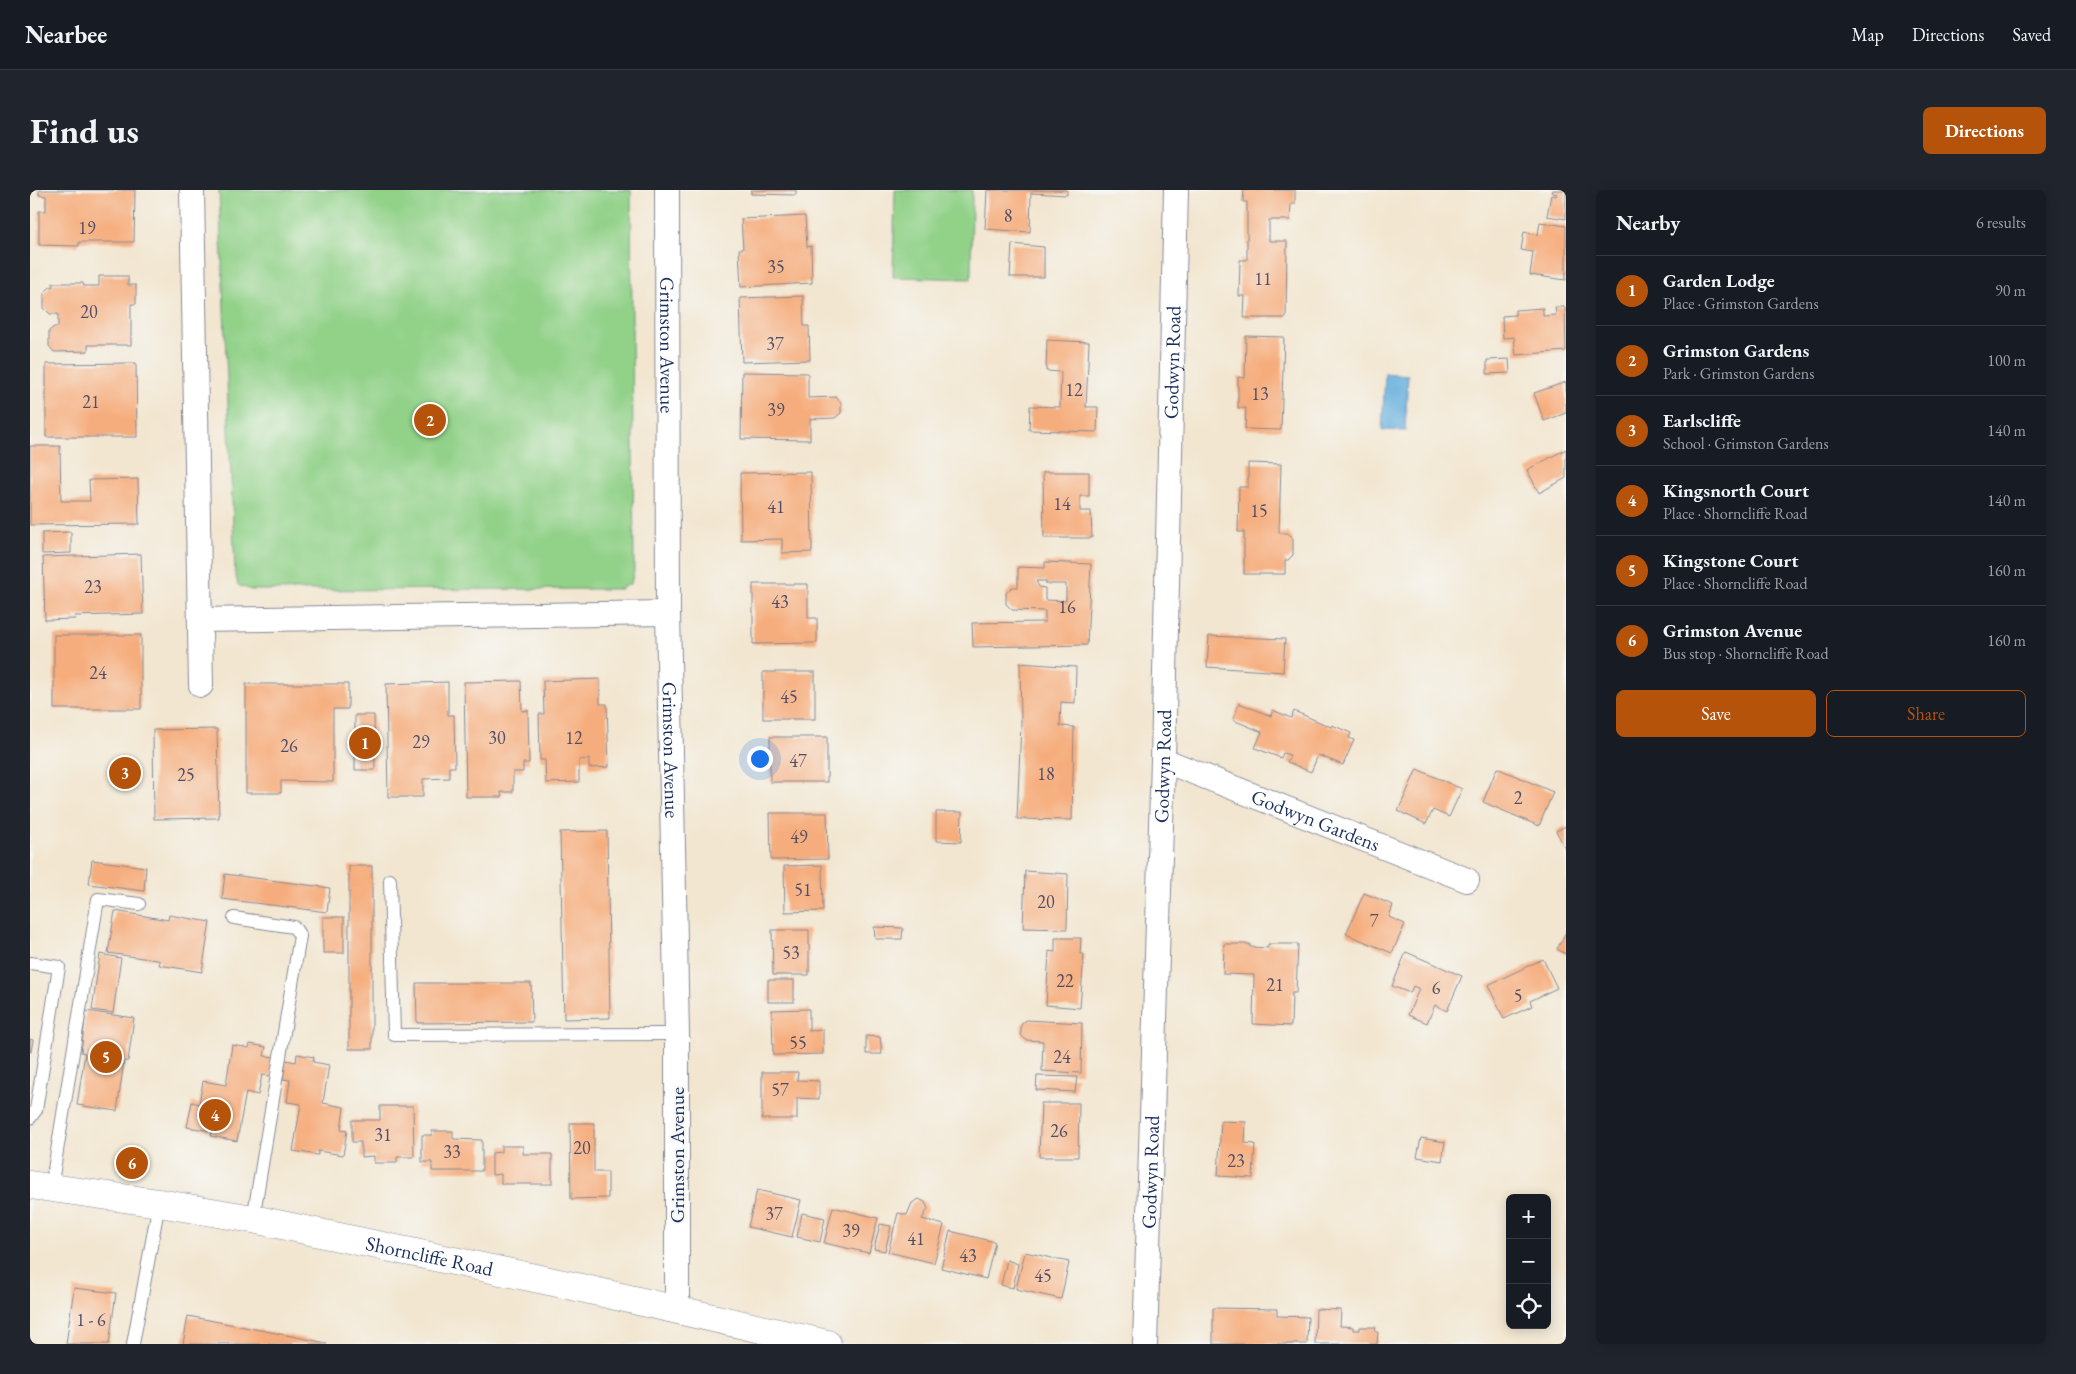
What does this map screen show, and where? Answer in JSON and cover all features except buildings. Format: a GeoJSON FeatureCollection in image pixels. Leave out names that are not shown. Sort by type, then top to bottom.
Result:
{"type":"FeatureCollection","features":[{"type":"Feature","properties":{"kind":"main road","name":"Shorncliffe Road"},"geometry":{"type":"LineString","coordinates":[[41,1186],[253,1219],[568,1285],[677,1310],[758,1337],[827,1344]]}},
{"type":"Feature","properties":{"kind":"street"},"geometry":{"type":"LineString","coordinates":[[192,190],[201,685]]}},
{"type":"Feature","properties":{"kind":"street","name":"Grimston Avenue"},"geometry":{"type":"LineString","coordinates":[[666,190],[668,613],[677,1034],[677,1310]]}},
{"type":"Feature","properties":{"kind":"street","name":"Godwyn Road"},"geometry":{"type":"LineString","coordinates":[[1145,1344],[1163,760],[1176,190]]}},
{"type":"Feature","properties":{"kind":"street"},"geometry":{"type":"LineString","coordinates":[[200,620],[668,613]]}},
{"type":"Feature","properties":{"kind":"street","name":"Godwyn Gardens"},"geometry":{"type":"LineString","coordinates":[[1163,760],[1468,880]]}},
{"type":"Feature","properties":{"kind":"lane"},"geometry":{"type":"LineString","coordinates":[[390,880],[394,1035],[677,1034]]}},
{"type":"Feature","properties":{"kind":"lane"},"geometry":{"type":"LineString","coordinates":[[41,1186],[98,899],[139,904]]}},
{"type":"Feature","properties":{"kind":"lane"},"geometry":{"type":"LineString","coordinates":[[234,918],[294,927],[300,936],[253,1219]]}},
{"type":"Feature","properties":{"kind":"lane"},"geometry":{"type":"LineString","coordinates":[[30,963],[59,967],[36,1110],[30,1118]]}},
{"type":"Feature","properties":{"kind":"lane"},"geometry":{"type":"LineString","coordinates":[[133,1344],[159,1203]]}},
{"type":"Feature","properties":{"kind":"green space"},"geometry":{"type":"Polygon","coordinates":[[[219,190],[631,190],[634,571],[631,583],[620,589],[251,590],[238,585],[235,572],[219,190]]]}},
{"type":"Feature","properties":{"kind":"green space"},"geometry":{"type":"Polygon","coordinates":[[[895,190],[972,190],[971,279],[893,277],[895,190]]]}},
{"type":"Feature","properties":{"kind":"water"},"geometry":{"type":"Polygon","coordinates":[[[1385,373],[1408,375],[1405,431],[1382,430],[1385,373]]]}},
{"type":"Feature","properties":{"kind":"place","name":"Grimston Gardens"},"geometry":{"type":"Point","coordinates":[430,420]}},
{"type":"Feature","properties":{"kind":"place","name":"Garden Lodge"},"geometry":{"type":"Point","coordinates":[365,743]}},
{"type":"Feature","properties":{"kind":"place","name":"Earlscliffe"},"geometry":{"type":"Point","coordinates":[125,773]}},
{"type":"Feature","properties":{"kind":"place","name":"Kingstone Court"},"geometry":{"type":"Point","coordinates":[106,1057]}},
{"type":"Feature","properties":{"kind":"place","name":"Kingsnorth Court"},"geometry":{"type":"Point","coordinates":[215,1115]}},
{"type":"Feature","properties":{"kind":"place","name":"Grimston Avenue"},"geometry":{"type":"Point","coordinates":[132,1163]}}]}
